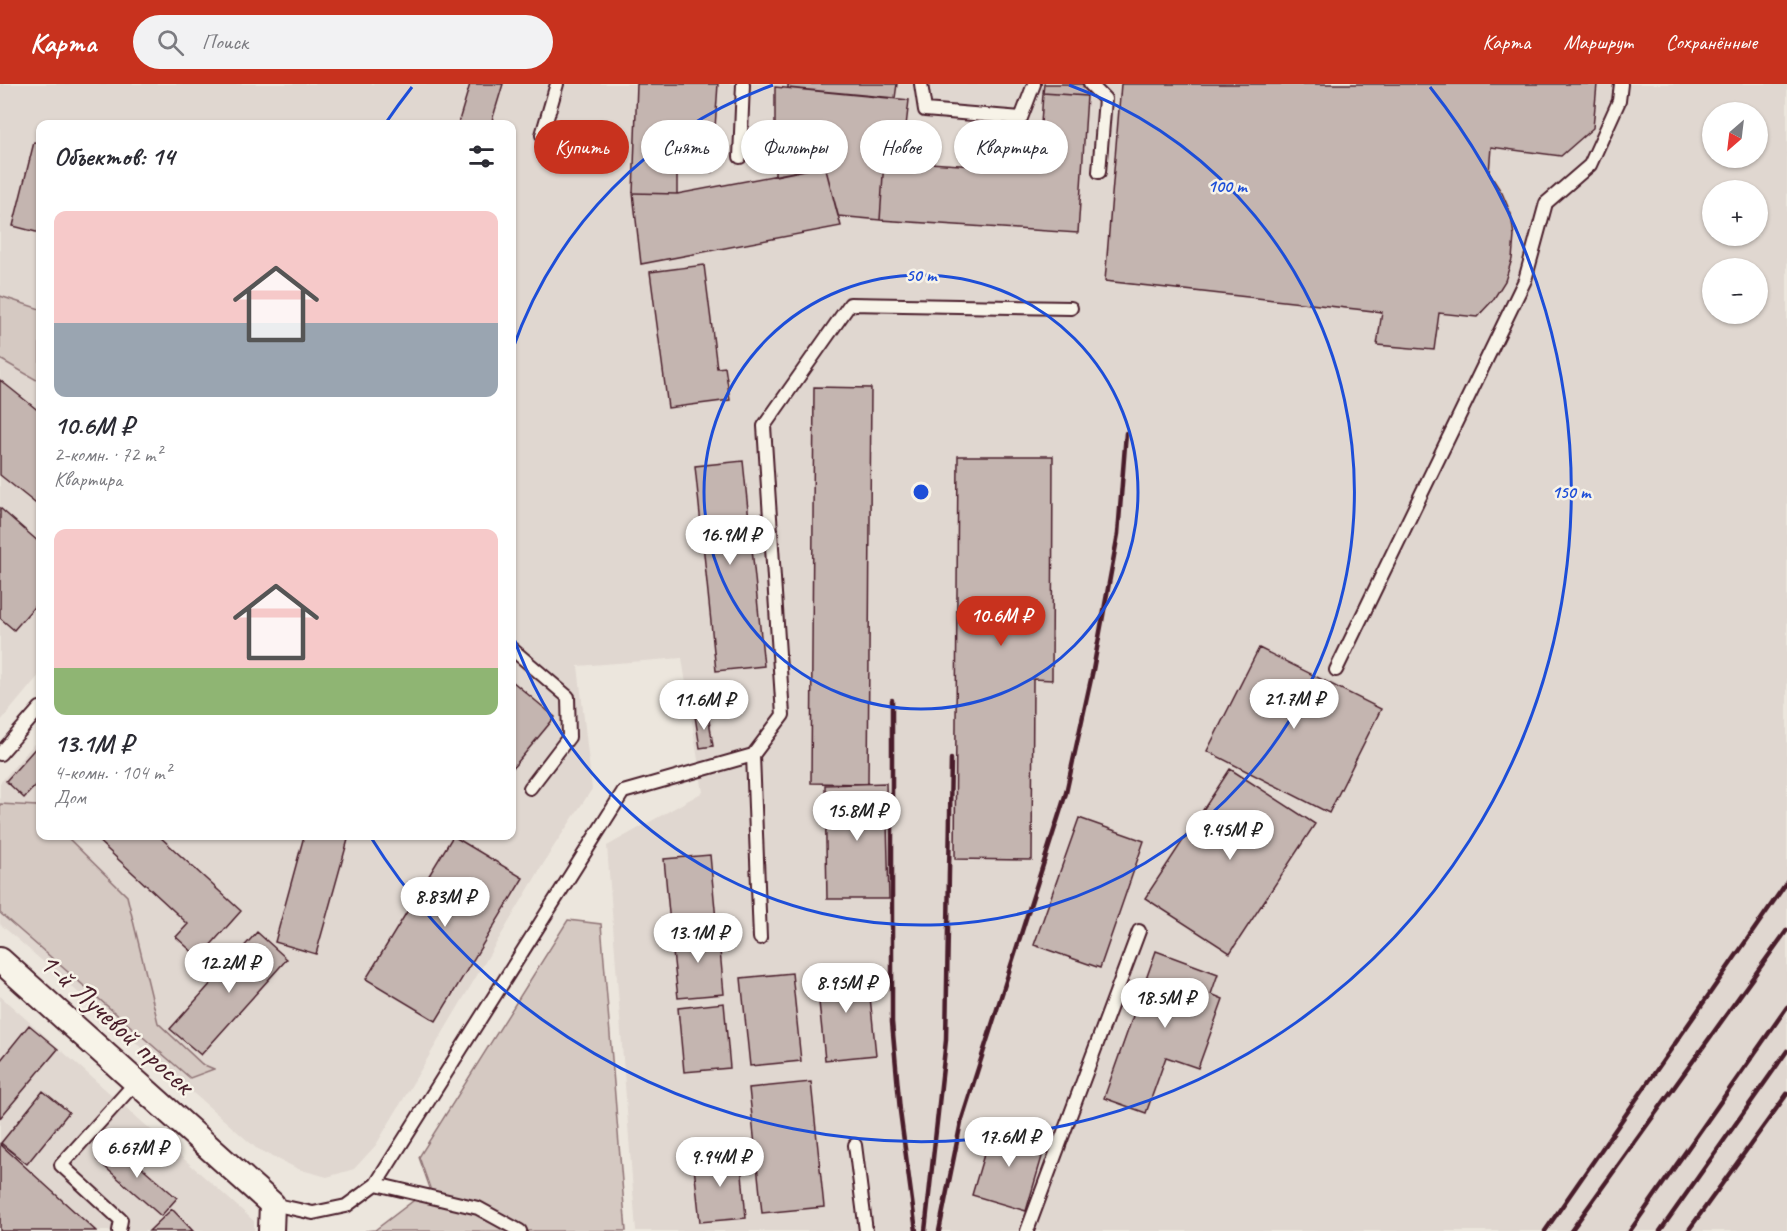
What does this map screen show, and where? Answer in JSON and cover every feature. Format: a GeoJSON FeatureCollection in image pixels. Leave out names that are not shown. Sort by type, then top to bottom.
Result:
{"type":"FeatureCollection","features":[{"type":"Feature","properties":{"kind":"street","name":"1-й Лучевой просек"},"geometry":{"type":"LineString","coordinates":[[0,960],[272,1204]]}},
{"type":"Feature","properties":{"kind":"street"},"geometry":{"type":"LineString","coordinates":[[271,1231],[272,1204]]}},
{"type":"Feature","properties":{"kind":"lane"},"geometry":{"type":"LineString","coordinates":[[546,120],[557,84]]}},
{"type":"Feature","properties":{"kind":"lane"},"geometry":{"type":"LineString","coordinates":[[740,157],[742,84]]}},
{"type":"Feature","properties":{"kind":"lane"},"geometry":{"type":"LineString","coordinates":[[921,84],[925,110],[1021,118],[1034,84]]}},
{"type":"Feature","properties":{"kind":"lane"},"geometry":{"type":"LineString","coordinates":[[1090,84],[1105,99],[1099,172]]}},
{"type":"Feature","properties":{"kind":"lane"},"geometry":{"type":"LineString","coordinates":[[1336,670],[1525,280],[1546,203],[1590,165],[1619,101],[1621,84]]}},
{"type":"Feature","properties":{"kind":"lane"},"geometry":{"type":"LineString","coordinates":[[272,1204],[313,1213],[346,1206],[376,1184],[623,792],[753,755],[783,715],[764,426],[850,304],[1071,308]]}},
{"type":"Feature","properties":{"kind":"lane"},"geometry":{"type":"LineString","coordinates":[[516,652],[568,697],[569,737],[530,788]]}},
{"type":"Feature","properties":{"kind":"lane"},"geometry":{"type":"LineString","coordinates":[[0,754],[36,713]]}},
{"type":"Feature","properties":{"kind":"lane"},"geometry":{"type":"LineString","coordinates":[[753,755],[760,938]]}},
{"type":"Feature","properties":{"kind":"lane"},"geometry":{"type":"LineString","coordinates":[[1027,1231],[1139,931]]}},
{"type":"Feature","properties":{"kind":"lane"},"geometry":{"type":"LineString","coordinates":[[119,1231],[121,1220],[61,1165],[136,1082]]}},
{"type":"Feature","properties":{"kind":"lane"},"geometry":{"type":"LineString","coordinates":[[855,1145],[866,1231]]}},
{"type":"Feature","properties":{"kind":"lane"},"geometry":{"type":"LineString","coordinates":[[376,1184],[478,1208],[520,1231]]}},
{"type":"Feature","properties":{"kind":"shaded area"},"geometry":{"type":"Polygon","coordinates":[[[0,84],[1787,84],[1787,1231],[636,1231],[607,846],[703,792],[682,658],[578,666],[592,789],[554,846],[376,1145],[354,1169],[327,1177],[298,1169],[256,1148],[0,924],[0,783],[36,742],[36,840],[516,840],[516,120],[36,120],[36,679],[0,722],[0,84]]]}},
{"type":"Feature","properties":{"kind":"shaded area"},"geometry":{"type":"Polygon","coordinates":[[[0,296],[36,308],[36,380],[0,359],[0,296]]]}},
{"type":"Feature","properties":{"kind":"shaded area"},"geometry":{"type":"Polygon","coordinates":[[[0,804],[36,806],[36,840],[70,840],[127,896],[158,1023],[202,1064],[214,1069],[190,1078],[0,913],[0,804]]]}},
{"type":"Feature","properties":{"kind":"shaded area"},"geometry":{"type":"Polygon","coordinates":[[[568,920],[601,924],[626,1231],[365,1231],[375,1230],[430,1188],[419,1157],[568,920]]]}},
{"type":"Feature","properties":{"kind":"shaded area"},"geometry":{"type":"Polygon","coordinates":[[[0,996],[254,1221],[254,1231],[0,1231],[0,996]]]}},
{"type":"Feature","properties":{"kind":"building"},"geometry":{"type":"Polygon","coordinates":[[[470,84],[503,84],[492,120],[459,120],[470,84]]]}},
{"type":"Feature","properties":{"kind":"building"},"geometry":{"type":"Polygon","coordinates":[[[637,84],[718,84],[716,120],[641,120],[641,174],[677,174],[677,194],[633,193],[637,84]]]}},
{"type":"Feature","properties":{"kind":"building"},"geometry":{"type":"Polygon","coordinates":[[[788,84],[897,84],[895,98],[788,88],[788,84]]]}},
{"type":"Feature","properties":{"kind":"building"},"geometry":{"type":"Polygon","coordinates":[[[1044,84],[1089,84],[1087,96],[1043,93],[1044,84]]]}},
{"type":"Feature","properties":{"kind":"building"},"geometry":{"type":"Polygon","coordinates":[[[1121,84],[1597,84],[1593,128],[1561,156],[1491,147],[1489,173],[1502,193],[1511,214],[1514,236],[1512,259],[1505,281],[1493,300],[1477,317],[1439,313],[1434,350],[1377,345],[1382,312],[1105,281],[1121,84]]]}},
{"type":"Feature","properties":{"kind":"building"},"geometry":{"type":"Polygon","coordinates":[[[775,87],[909,100],[907,120],[860,120],[860,174],[883,174],[880,220],[838,216],[827,174],[848,174],[848,120],[775,120],[775,87]]]}},
{"type":"Feature","properties":{"kind":"building"},"geometry":{"type":"Polygon","coordinates":[[[1043,93],[1087,96],[1078,233],[880,220],[883,174],[942,174],[942,164],[954,165],[954,174],[1068,174],[1068,120],[1041,120],[1043,93]]]}},
{"type":"Feature","properties":{"kind":"building"},"geometry":{"type":"Polygon","coordinates":[[[34,142],[36,142],[36,232],[13,226],[34,142]]]}},
{"type":"Feature","properties":{"kind":"building"},"geometry":{"type":"Polygon","coordinates":[[[783,174],[827,174],[841,226],[641,264],[633,193],[677,194],[783,174]]]}},
{"type":"Feature","properties":{"kind":"building"},"geometry":{"type":"Polygon","coordinates":[[[704,265],[717,368],[725,367],[730,400],[668,408],[650,272],[704,265]]]}},
{"type":"Feature","properties":{"kind":"building"},"geometry":{"type":"Polygon","coordinates":[[[0,380],[36,409],[36,504],[0,475],[0,380]]]}},
{"type":"Feature","properties":{"kind":"building"},"geometry":{"type":"Polygon","coordinates":[[[814,387],[871,388],[868,784],[811,783],[814,387]]]}},
{"type":"Feature","properties":{"kind":"building"},"geometry":{"type":"Polygon","coordinates":[[[958,456],[1053,456],[1052,680],[1033,679],[1032,860],[955,859],[958,456]]]}},
{"type":"Feature","properties":{"kind":"building"},"geometry":{"type":"Polygon","coordinates":[[[743,461],[764,666],[716,671],[695,466],[743,461]]]}},
{"type":"Feature","properties":{"kind":"building"},"geometry":{"type":"Polygon","coordinates":[[[0,508],[36,540],[36,605],[14,630],[0,618],[0,508]]]}},
{"type":"Feature","properties":{"kind":"building"},"geometry":{"type":"Polygon","coordinates":[[[1259,648],[1381,709],[1329,813],[1207,751],[1259,648]]]}},
{"type":"Feature","properties":{"kind":"building"},"geometry":{"type":"Polygon","coordinates":[[[516,684],[555,717],[516,764],[516,684]]]}},
{"type":"Feature","properties":{"kind":"building"},"geometry":{"type":"Polygon","coordinates":[[[708,714],[713,746],[700,748],[695,716],[708,714]]]}},
{"type":"Feature","properties":{"kind":"building"},"geometry":{"type":"Polygon","coordinates":[[[36,747],[36,785],[24,798],[6,781],[36,747]]]}},
{"type":"Feature","properties":{"kind":"building"},"geometry":{"type":"Polygon","coordinates":[[[1230,769],[1315,824],[1230,953],[1145,898],[1230,769]]]}},
{"type":"Feature","properties":{"kind":"building"},"geometry":{"type":"Polygon","coordinates":[[[886,783],[889,899],[827,899],[825,785],[886,783]]]}},
{"type":"Feature","properties":{"kind":"building"},"geometry":{"type":"Polygon","coordinates":[[[1079,818],[1144,841],[1100,968],[1034,945],[1079,818]]]}},
{"type":"Feature","properties":{"kind":"building"},"geometry":{"type":"Polygon","coordinates":[[[97,840],[163,840],[241,911],[199,958],[176,937],[188,924],[97,840]]]}},
{"type":"Feature","properties":{"kind":"building"},"geometry":{"type":"Polygon","coordinates":[[[303,840],[348,840],[316,954],[275,942],[303,840]]]}},
{"type":"Feature","properties":{"kind":"building"},"geometry":{"type":"Polygon","coordinates":[[[451,840],[460,840],[523,878],[436,1021],[366,979],[451,840]]]}},
{"type":"Feature","properties":{"kind":"building"},"geometry":{"type":"Polygon","coordinates":[[[710,855],[716,920],[670,924],[664,859],[710,855]]]}},
{"type":"Feature","properties":{"kind":"building"},"geometry":{"type":"Polygon","coordinates":[[[718,929],[724,994],[678,998],[671,934],[718,929]]]}},
{"type":"Feature","properties":{"kind":"building"},"geometry":{"type":"Polygon","coordinates":[[[257,932],[287,959],[201,1055],[170,1029],[257,932]]]}},
{"type":"Feature","properties":{"kind":"building"},"geometry":{"type":"Polygon","coordinates":[[[1156,951],[1218,974],[1211,994],[1223,999],[1198,1068],[1166,1057],[1146,1113],[1104,1098],[1156,951]]]}},
{"type":"Feature","properties":{"kind":"building"},"geometry":{"type":"Polygon","coordinates":[[[867,968],[876,1055],[825,1060],[816,973],[867,968]]]}},
{"type":"Feature","properties":{"kind":"building"},"geometry":{"type":"Polygon","coordinates":[[[792,973],[801,1061],[750,1066],[741,978],[792,973]]]}},
{"type":"Feature","properties":{"kind":"building"},"geometry":{"type":"Polygon","coordinates":[[[724,1003],[730,1068],[684,1072],[678,1008],[724,1003]]]}},
{"type":"Feature","properties":{"kind":"building"},"geometry":{"type":"Polygon","coordinates":[[[29,1025],[58,1049],[0,1118],[0,1061],[29,1025]]]}},
{"type":"Feature","properties":{"kind":"building"},"geometry":{"type":"Polygon","coordinates":[[[811,1082],[824,1207],[762,1213],[749,1088],[811,1082]]]}},
{"type":"Feature","properties":{"kind":"building"},"geometry":{"type":"Polygon","coordinates":[[[43,1091],[69,1112],[27,1164],[1,1143],[43,1091]]]}},
{"type":"Feature","properties":{"kind":"building"},"geometry":{"type":"Polygon","coordinates":[[[993,1124],[1047,1140],[1026,1211],[972,1195],[993,1124]]]}},
{"type":"Feature","properties":{"kind":"building"},"geometry":{"type":"Polygon","coordinates":[[[113,1142],[177,1198],[161,1216],[97,1160],[113,1142]]]}},
{"type":"Feature","properties":{"kind":"building"},"geometry":{"type":"Polygon","coordinates":[[[0,1144],[96,1231],[0,1231],[0,1144]]]}},
{"type":"Feature","properties":{"kind":"building"},"geometry":{"type":"Polygon","coordinates":[[[740,1153],[746,1218],[700,1222],[693,1158],[740,1153]]]}},
{"type":"Feature","properties":{"kind":"building"},"geometry":{"type":"Polygon","coordinates":[[[172,1209],[193,1231],[149,1231],[172,1209]]]}},
{"type":"Feature","properties":{"kind":"railway"},"geometry":{"type":"LineString","coordinates":[[939,1231],[961,1122],[1066,793],[1093,670],[1118,534],[1126,433]]}},
{"type":"Feature","properties":{"kind":"railway"},"geometry":{"type":"LineString","coordinates":[[892,700],[892,1022],[900,1111],[916,1231]]}},
{"type":"Feature","properties":{"kind":"railway"},"geometry":{"type":"LineString","coordinates":[[925,1231],[946,1040],[951,759]]}},
{"type":"Feature","properties":{"kind":"railway"},"geometry":{"type":"LineString","coordinates":[[1545,1231],[1787,882]]}},
{"type":"Feature","properties":{"kind":"railway"},"geometry":{"type":"LineString","coordinates":[[1571,1231],[1787,930]]}},
{"type":"Feature","properties":{"kind":"railway"},"geometry":{"type":"LineString","coordinates":[[1630,1231],[1787,1007]]}},
{"type":"Feature","properties":{"kind":"railway"},"geometry":{"type":"LineString","coordinates":[[1660,1231],[1787,1051]]}},
{"type":"Feature","properties":{"kind":"railway"},"geometry":{"type":"LineString","coordinates":[[1688,1231],[1787,1094]]}}]}
